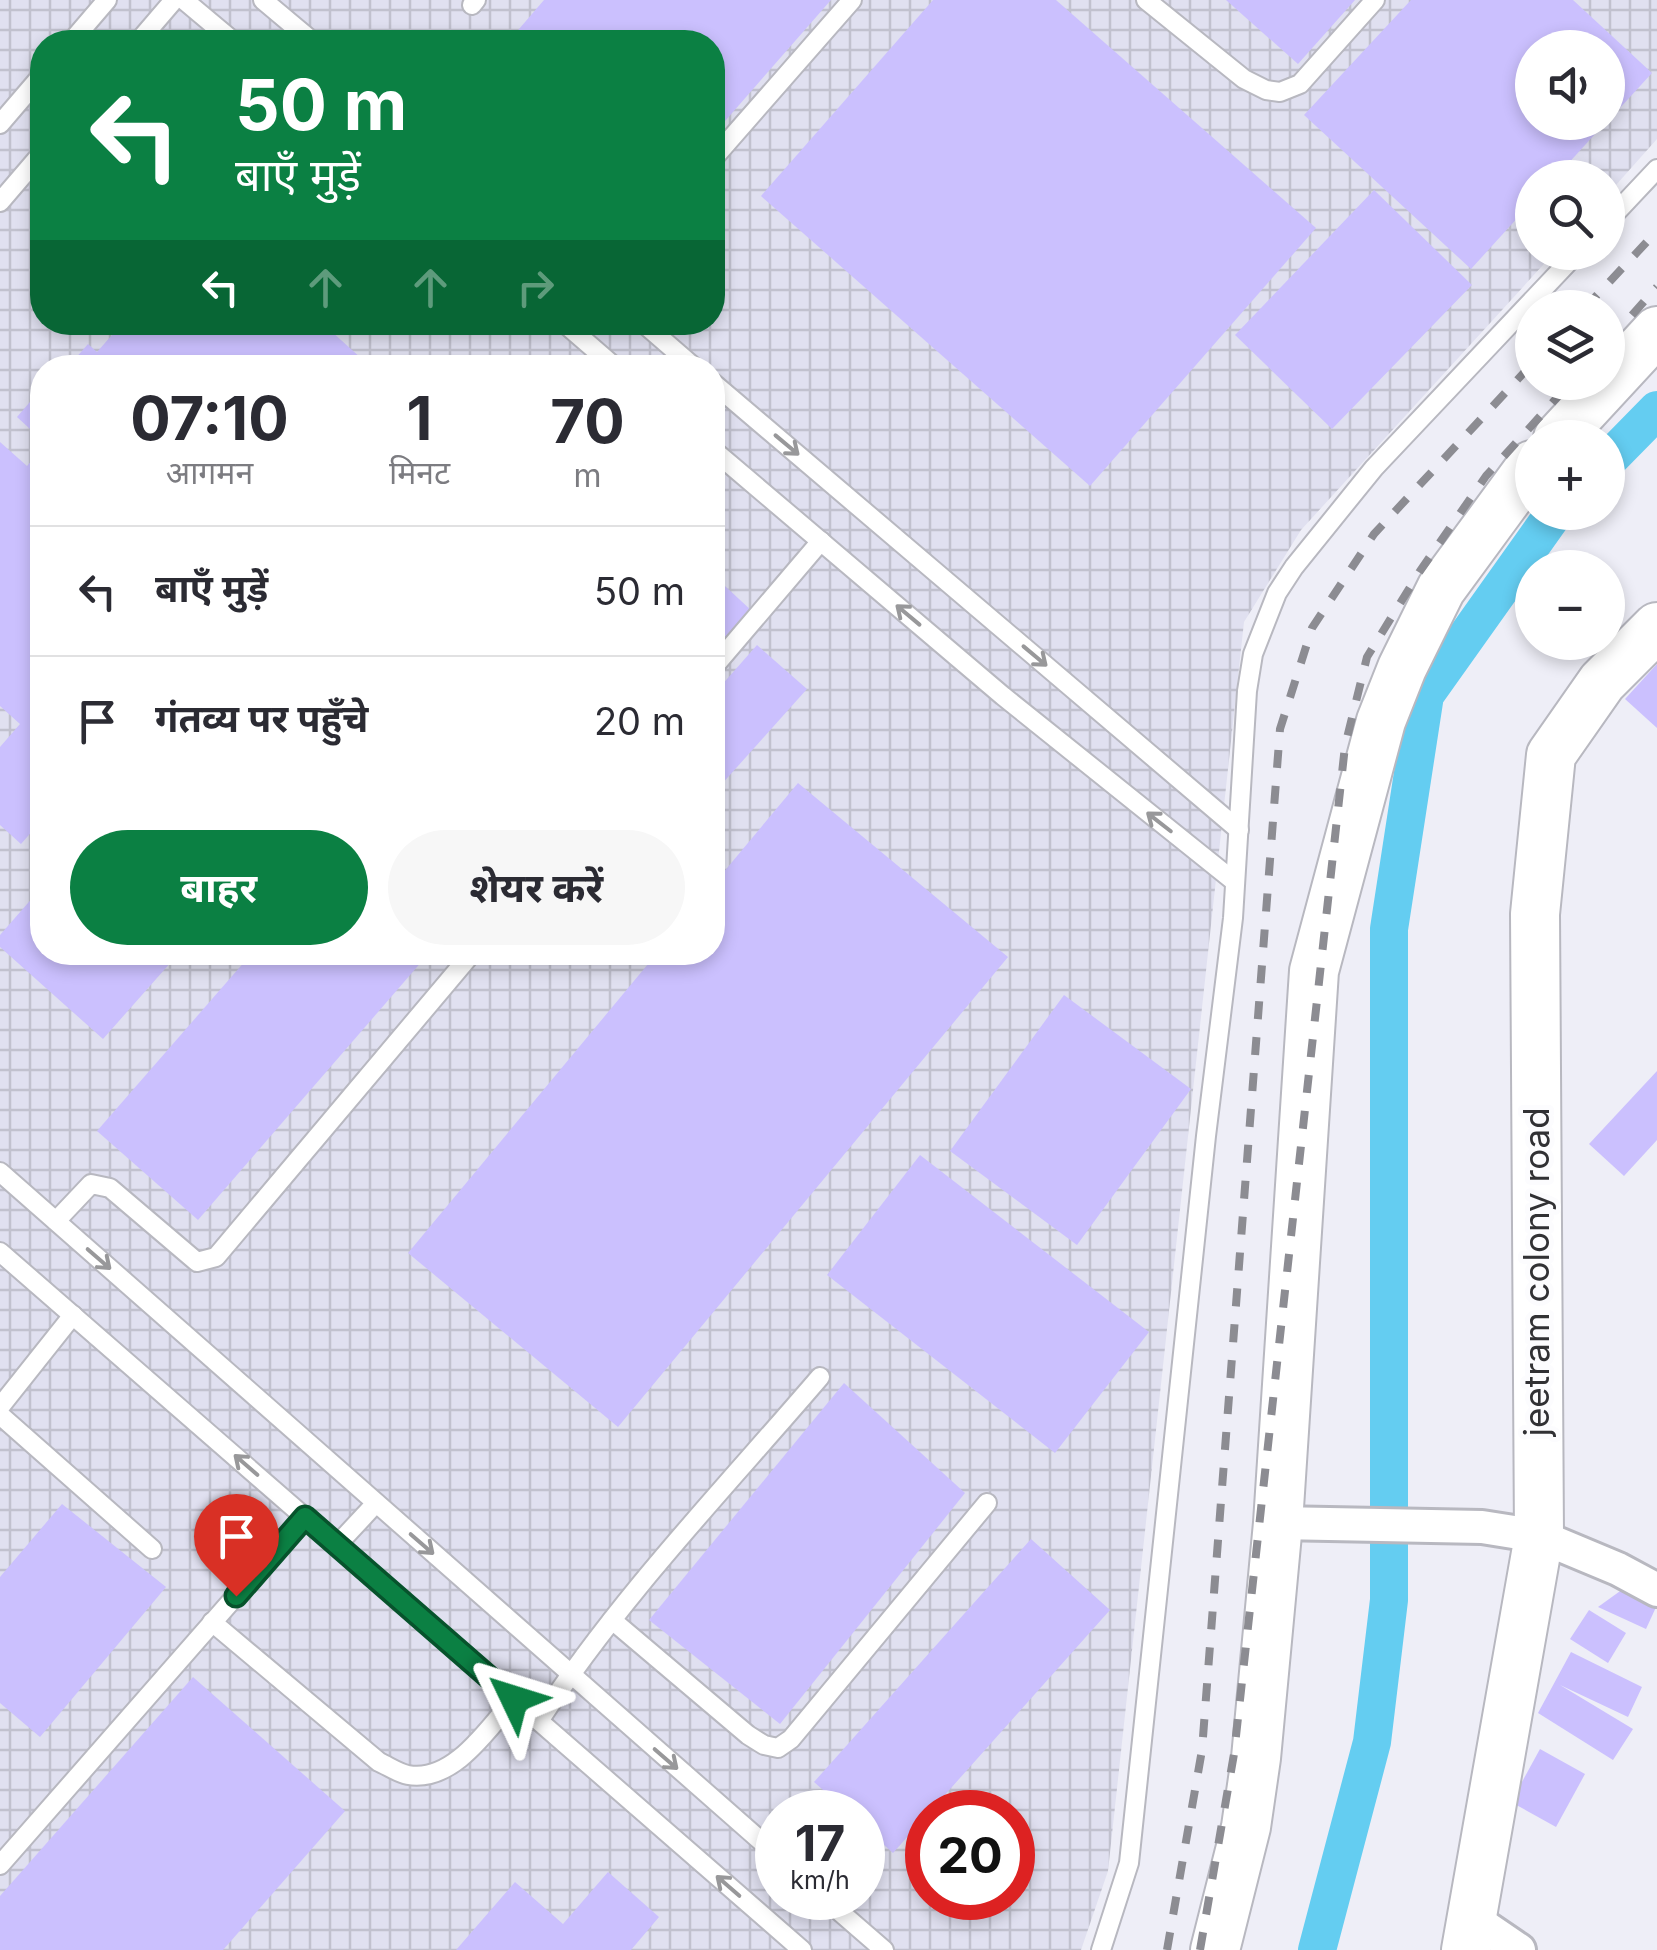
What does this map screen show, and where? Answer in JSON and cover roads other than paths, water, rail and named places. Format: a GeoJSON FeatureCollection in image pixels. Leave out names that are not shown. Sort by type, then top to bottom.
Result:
{"type":"FeatureCollection","features":[{"type":"Feature","properties":{"kind":"street"},"geometry":{"type":"LineString","coordinates":[[1575,420],[1657,331]]}},
{"type":"Feature","properties":{"kind":"street"},"geometry":{"type":"LineString","coordinates":[[1215,1950],[1246,1828],[1293,1523],[1314,971],[1381,721],[1402,668],[1441,589],[1515,489]]}},
{"type":"Feature","properties":{"kind":"street","name":"jeetram colony road"},"geometry":{"type":"LineString","coordinates":[[1469,1934],[1539,1536],[1534,914],[1552,755],[1602,682],[1657,626]]}},
{"type":"Feature","properties":{"kind":"street"},"geometry":{"type":"LineString","coordinates":[[1293,1523],[1482,1527],[1539,1536],[1618,1568],[1657,1590]]}},
{"type":"Feature","properties":{"kind":"street"},"geometry":{"type":"LineString","coordinates":[[1469,1934],[1519,1950]]}},
{"type":"Feature","properties":{"kind":"lane"},"geometry":{"type":"LineString","coordinates":[[81,30],[108,0]]}},
{"type":"Feature","properties":{"kind":"lane"},"geometry":{"type":"LineString","coordinates":[[148,30],[174,0]]}},
{"type":"Feature","properties":{"kind":"lane"},"geometry":{"type":"LineString","coordinates":[[184,0],[220,30]]}},
{"type":"Feature","properties":{"kind":"lane"},"geometry":{"type":"LineString","coordinates":[[263,0],[299,30]]}},
{"type":"Feature","properties":{"kind":"lane"},"geometry":{"type":"LineString","coordinates":[[725,145],[852,0]]}},
{"type":"Feature","properties":{"kind":"lane"},"geometry":{"type":"LineString","coordinates":[[1146,0],[1244,78],[1266,90],[1280,92],[1300,84],[1376,0]]}},
{"type":"Feature","properties":{"kind":"lane"},"geometry":{"type":"LineString","coordinates":[[0,124],[30,89]]}},
{"type":"Feature","properties":{"kind":"lane"},"geometry":{"type":"LineString","coordinates":[[0,202],[30,167]]}},
{"type":"Feature","properties":{"kind":"lane"},"geometry":{"type":"LineString","coordinates":[[1625,203],[1657,169]]}},
{"type":"Feature","properties":{"kind":"lane"},"geometry":{"type":"LineString","coordinates":[[1101,1950],[1128,1862],[1236,882],[1253,654],[1277,593],[1294,567],[1374,468],[1561,270]]}},
{"type":"Feature","properties":{"kind":"lane"},"geometry":{"type":"LineString","coordinates":[[579,335],[602,355]]}},
{"type":"Feature","properties":{"kind":"lane"},"geometry":{"type":"LineString","coordinates":[[657,335],[680,355]]}},
{"type":"Feature","properties":{"kind":"lane"},"geometry":{"type":"LineString","coordinates":[[725,393],[1239,830]]}},
{"type":"Feature","properties":{"kind":"lane"},"geometry":{"type":"LineString","coordinates":[[725,460],[1003,696],[1236,882]]}},
{"type":"Feature","properties":{"kind":"lane"},"geometry":{"type":"LineString","coordinates":[[725,654],[821,541]]}},
{"type":"Feature","properties":{"kind":"lane"},"geometry":{"type":"LineString","coordinates":[[56,1221],[91,1184],[100,1185],[110,1188],[197,1262],[216,1257],[463,965]]}},
{"type":"Feature","properties":{"kind":"lane"},"geometry":{"type":"LineString","coordinates":[[0,1172],[755,1836]]}},
{"type":"Feature","properties":{"kind":"lane"},"geometry":{"type":"LineString","coordinates":[[0,1252],[802,1950]]}},
{"type":"Feature","properties":{"kind":"lane"},"geometry":{"type":"LineString","coordinates":[[4,1397],[73,1315]]}},
{"type":"Feature","properties":{"kind":"lane"},"geometry":{"type":"LineString","coordinates":[[539,1721],[569,1674],[612,1620],[820,1377]]}},
{"type":"Feature","properties":{"kind":"lane"},"geometry":{"type":"LineString","coordinates":[[0,1416],[152,1549]]}},
{"type":"Feature","properties":{"kind":"lane"},"geometry":{"type":"LineString","coordinates":[[337,1545],[376,1503]]}},
{"type":"Feature","properties":{"kind":"lane"},"geometry":{"type":"LineString","coordinates":[[612,1620],[748,1735],[764,1746],[778,1748],[791,1739],[988,1503]]}},
{"type":"Feature","properties":{"kind":"lane"},"geometry":{"type":"LineString","coordinates":[[0,1866],[305,1517]]}},
{"type":"Feature","properties":{"kind":"lane"},"geometry":{"type":"LineString","coordinates":[[212,1622],[379,1762],[404,1775],[428,1776],[447,1768],[471,1748],[514,1699]]}},
{"type":"Feature","properties":{"kind":"lane"},"geometry":{"type":"LineString","coordinates":[[849,1920],[884,1950]]}},
{"type":"Feature","properties":{"kind":"waterway"},"geometry":{"type":"LineString","coordinates":[[1625,443],[1657,410]]}},
{"type":"Feature","properties":{"kind":"waterway"},"geometry":{"type":"LineString","coordinates":[[1317,1950],[1372,1742],[1389,1600],[1389,929],[1425,695],[1542,530]]}},
{"type":"Feature","properties":{"kind":"railway"},"geometry":{"type":"LineString","coordinates":[[1602,290],[1657,231]]}},
{"type":"Feature","properties":{"kind":"railway"},"geometry":{"type":"LineString","coordinates":[[1625,323],[1657,287]]}},
{"type":"Feature","properties":{"kind":"railway"},"geometry":{"type":"LineString","coordinates":[[1167,1950],[1202,1750],[1280,729],[1312,628],[1374,534],[1515,382]]}},
{"type":"Feature","properties":{"kind":"railway"},"geometry":{"type":"LineString","coordinates":[[1200,1950],[1234,1754],[1345,746],[1367,657],[1486,476],[1555,400]]}}]}
